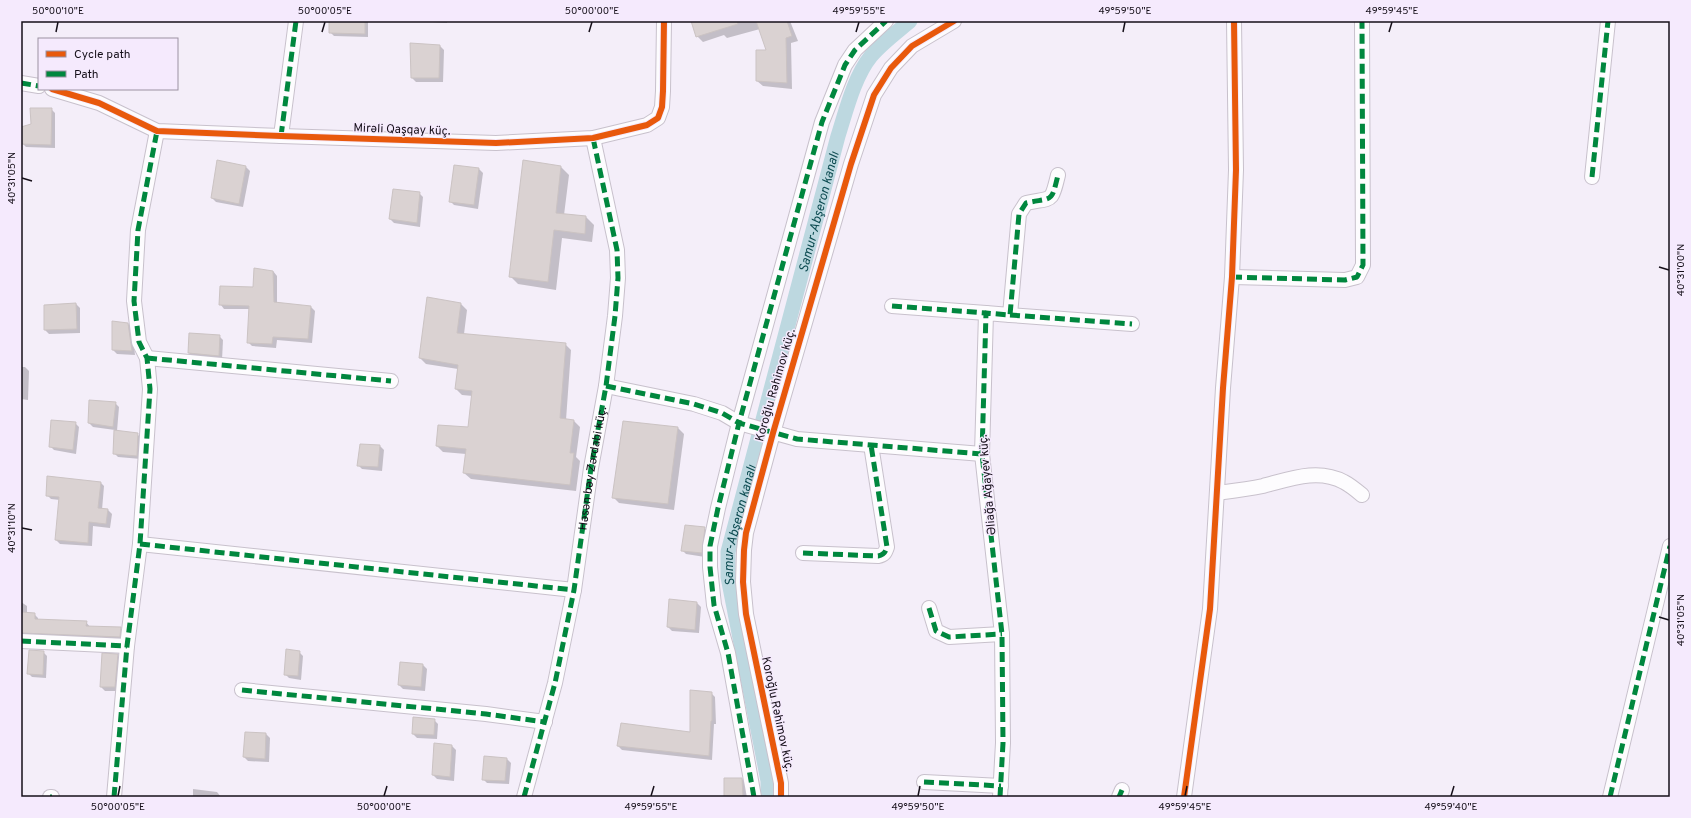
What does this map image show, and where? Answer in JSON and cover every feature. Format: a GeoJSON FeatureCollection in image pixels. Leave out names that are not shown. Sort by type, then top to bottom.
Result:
{"type":"FeatureCollection","features":[{"type":"Feature","properties":{"kind":"street"},"geometry":{"type":"LineString","coordinates":[[281,136],[296,21]]}},
{"type":"Feature","properties":{"kind":"street","name":"Mirəli Qaşqay küç."},"geometry":{"type":"LineString","coordinates":[[55,90],[99,103],[157,131],[496,143],[593,138],[647,125],[658,118],[662,107],[663,91],[664,21]]}},
{"type":"Feature","properties":{"kind":"street","name":"Koroğlu Rəhimov küç."},"geometry":{"type":"LineString","coordinates":[[754,797],[728,653],[714,605],[710,567],[710,546],[739,423],[822,122],[845,65],[855,50],[886,21]]}},
{"type":"Feature","properties":{"kind":"street","name":"Koroğlu Rəhimov küç."},"geometry":{"type":"LineString","coordinates":[[781,797],[781,783],[746,614],[743,582],[746,533],[773,433],[851,164],[874,95],[891,68],[912,46],[954,21]]}},
{"type":"Feature","properties":{"kind":"street"},"geometry":{"type":"LineString","coordinates":[[1184,797],[1210,609],[1232,277],[1236,170],[1234,21]]}},
{"type":"Feature","properties":{"kind":"street"},"geometry":{"type":"LineString","coordinates":[[1232,277],[1345,280],[1357,277],[1363,265],[1362,21]]}},
{"type":"Feature","properties":{"kind":"street"},"geometry":{"type":"LineString","coordinates":[[1592,177],[1608,21]]}},
{"type":"Feature","properties":{"kind":"street"},"geometry":{"type":"LineString","coordinates":[[21,83],[38,86]]}},
{"type":"Feature","properties":{"kind":"street"},"geometry":{"type":"LineString","coordinates":[[114,797],[127,646],[140,544],[150,389],[147,358],[139,342],[134,301],[138,230],[157,131]]}},
{"type":"Feature","properties":{"kind":"street","name":"Həsən bəy Zərdabi küç."},"geometry":{"type":"LineString","coordinates":[[524,797],[555,683],[574,590],[591,468],[606,386],[618,278],[617,250],[593,138]]}},
{"type":"Feature","properties":{"kind":"street"},"geometry":{"type":"LineString","coordinates":[[1010,315],[1019,214],[1026,203],[1048,200],[1053,195],[1058,175]]}},
{"type":"Feature","properties":{"kind":"street"},"geometry":{"type":"LineString","coordinates":[[892,306],[1132,324]]}},
{"type":"Feature","properties":{"kind":"street","name":"Əliağa Ağayev küç."},"geometry":{"type":"LineString","coordinates":[[986,313],[982,454],[1002,634],[1003,743],[1000,792]]}},
{"type":"Feature","properties":{"kind":"street"},"geometry":{"type":"LineString","coordinates":[[147,358],[392,381]]}},
{"type":"Feature","properties":{"kind":"street"},"geometry":{"type":"LineString","coordinates":[[606,386],[694,404],[722,413],[739,423],[773,433],[821,442],[982,454]]}},
{"type":"Feature","properties":{"kind":"street"},"geometry":{"type":"LineString","coordinates":[[803,553],[878,556],[883,555],[885,552],[887,547],[871,445]]}},
{"type":"Feature","properties":{"kind":"street"},"geometry":{"type":"LineString","coordinates":[[1217,493],[1261,486],[1300,476],[1316,475],[1327,476],[1344,482],[1362,494]]}},
{"type":"Feature","properties":{"kind":"street"},"geometry":{"type":"LineString","coordinates":[[140,544],[574,590]]}},
{"type":"Feature","properties":{"kind":"street"},"geometry":{"type":"LineString","coordinates":[[1610,797],[1670,546]]}},
{"type":"Feature","properties":{"kind":"street"},"geometry":{"type":"LineString","coordinates":[[929,608],[936,631],[948,637],[1002,634]]}},
{"type":"Feature","properties":{"kind":"street"},"geometry":{"type":"LineString","coordinates":[[21,642],[127,646]]}},
{"type":"Feature","properties":{"kind":"street"},"geometry":{"type":"LineString","coordinates":[[242,690],[486,714],[545,722]]}},
{"type":"Feature","properties":{"kind":"street"},"geometry":{"type":"LineString","coordinates":[[924,782],[1000,792]]}},
{"type":"Feature","properties":{"kind":"building"},"geometry":{"type":"Polygon","coordinates":[[[329,21],[365,21],[365,34],[329,33],[329,21]]]}},
{"type":"Feature","properties":{"kind":"building"},"geometry":{"type":"Polygon","coordinates":[[[691,21],[737,21],[738,24],[696,37],[691,21]]]}},
{"type":"Feature","properties":{"kind":"building"},"geometry":{"type":"Polygon","coordinates":[[[756,21],[787,21],[792,36],[786,38],[787,83],[756,81],[756,50],[766,50],[756,21]]]}},
{"type":"Feature","properties":{"kind":"building"},"geometry":{"type":"Polygon","coordinates":[[[410,43],[440,45],[439,78],[411,78],[410,43]]]}},
{"type":"Feature","properties":{"kind":"building"},"geometry":{"type":"Polygon","coordinates":[[[30,108],[52,108],[51,145],[21,144],[21,127],[31,124],[30,108]]]}},
{"type":"Feature","properties":{"kind":"building"},"geometry":{"type":"Polygon","coordinates":[[[217,160],[246,166],[239,204],[211,198],[217,160]]]}},
{"type":"Feature","properties":{"kind":"building"},"geometry":{"type":"Polygon","coordinates":[[[523,160],[561,166],[556,213],[586,216],[585,234],[554,230],[548,282],[509,277],[523,160]]]}},
{"type":"Feature","properties":{"kind":"building"},"geometry":{"type":"Polygon","coordinates":[[[454,165],[479,168],[474,205],[449,202],[454,165]]]}},
{"type":"Feature","properties":{"kind":"building"},"geometry":{"type":"Polygon","coordinates":[[[393,189],[420,192],[417,223],[389,219],[393,189]]]}},
{"type":"Feature","properties":{"kind":"building"},"geometry":{"type":"Polygon","coordinates":[[[254,268],[273,271],[274,302],[311,306],[308,339],[273,337],[272,344],[247,343],[249,306],[219,305],[220,286],[253,287],[254,268]]]}},
{"type":"Feature","properties":{"kind":"building"},"geometry":{"type":"Polygon","coordinates":[[[427,297],[461,303],[457,333],[566,343],[560,418],[574,420],[570,453],[574,453],[570,485],[463,473],[466,449],[436,446],[438,425],[468,427],[472,391],[455,389],[458,365],[419,358],[427,297]]]}},
{"type":"Feature","properties":{"kind":"building"},"geometry":{"type":"Polygon","coordinates":[[[76,303],[77,329],[44,330],[44,305],[76,303]]]}},
{"type":"Feature","properties":{"kind":"building"},"geometry":{"type":"Polygon","coordinates":[[[112,321],[128,323],[132,351],[112,350],[112,321]]]}},
{"type":"Feature","properties":{"kind":"building"},"geometry":{"type":"Polygon","coordinates":[[[189,333],[220,335],[219,356],[188,353],[189,333]]]}},
{"type":"Feature","properties":{"kind":"building"},"geometry":{"type":"Polygon","coordinates":[[[89,400],[116,402],[113,427],[88,423],[89,400]]]}},
{"type":"Feature","properties":{"kind":"building"},"geometry":{"type":"Polygon","coordinates":[[[51,420],[76,422],[73,450],[49,447],[51,420]]]}},
{"type":"Feature","properties":{"kind":"building"},"geometry":{"type":"Polygon","coordinates":[[[623,421],[678,427],[668,504],[612,498],[623,421]]]}},
{"type":"Feature","properties":{"kind":"building"},"geometry":{"type":"Polygon","coordinates":[[[114,430],[138,433],[137,456],[113,454],[114,430]]]}},
{"type":"Feature","properties":{"kind":"building"},"geometry":{"type":"Polygon","coordinates":[[[360,444],[380,445],[378,467],[357,466],[360,444]]]}},
{"type":"Feature","properties":{"kind":"building"},"geometry":{"type":"Polygon","coordinates":[[[47,476],[101,482],[98,508],[108,509],[106,524],[89,522],[88,543],[55,540],[59,497],[46,496],[47,476]]]}},
{"type":"Feature","properties":{"kind":"building"},"geometry":{"type":"Polygon","coordinates":[[[685,525],[705,527],[702,553],[681,551],[685,525]]]}},
{"type":"Feature","properties":{"kind":"building"},"geometry":{"type":"Polygon","coordinates":[[[669,599],[697,602],[695,630],[667,627],[669,599]]]}},
{"type":"Feature","properties":{"kind":"building"},"geometry":{"type":"Polygon","coordinates":[[[21,612],[35,613],[35,619],[87,621],[86,626],[121,627],[120,637],[21,633],[21,612]]]}},
{"type":"Feature","properties":{"kind":"building"},"geometry":{"type":"Polygon","coordinates":[[[286,649],[300,651],[298,676],[284,675],[286,649]]]}},
{"type":"Feature","properties":{"kind":"building"},"geometry":{"type":"Polygon","coordinates":[[[29,650],[44,651],[43,675],[27,674],[29,650]]]}},
{"type":"Feature","properties":{"kind":"building"},"geometry":{"type":"Polygon","coordinates":[[[102,653],[118,654],[115,687],[100,687],[102,653]]]}},
{"type":"Feature","properties":{"kind":"building"},"geometry":{"type":"Polygon","coordinates":[[[400,662],[423,664],[421,687],[398,685],[400,662]]]}},
{"type":"Feature","properties":{"kind":"building"},"geometry":{"type":"Polygon","coordinates":[[[690,690],[712,692],[712,721],[709,756],[617,746],[621,723],[690,732],[690,690]]]}},
{"type":"Feature","properties":{"kind":"building"},"geometry":{"type":"Polygon","coordinates":[[[413,717],[435,719],[434,735],[412,734],[413,717]]]}},
{"type":"Feature","properties":{"kind":"building"},"geometry":{"type":"Polygon","coordinates":[[[245,732],[266,733],[265,759],[243,757],[245,732]]]}},
{"type":"Feature","properties":{"kind":"building"},"geometry":{"type":"Polygon","coordinates":[[[434,743],[452,745],[450,777],[432,775],[434,743]]]}},
{"type":"Feature","properties":{"kind":"building"},"geometry":{"type":"Polygon","coordinates":[[[484,756],[507,758],[505,781],[482,780],[484,756]]]}},
{"type":"Feature","properties":{"kind":"building"},"geometry":{"type":"Polygon","coordinates":[[[724,778],[742,778],[743,797],[724,797],[724,778]]]}},
{"type":"Feature","properties":{"kind":"waterway","name":"Samur-Abşeron kanalı"},"geometry":{"type":"LineString","coordinates":[[768,797],[768,781],[728,577],[728,552],[838,136],[851,94],[865,64],[875,51],[910,21]]}},
{"type":"Feature","properties":{"kind":"marked path"},"geometry":{"type":"LineString","coordinates":[[281,136],[296,21]]}},
{"type":"Feature","properties":{"kind":"marked path"},"geometry":{"type":"LineString","coordinates":[[754,797],[728,653],[714,605],[710,567],[710,546],[739,423],[822,122],[845,65],[855,50],[886,21]]}},
{"type":"Feature","properties":{"kind":"marked path"},"geometry":{"type":"LineString","coordinates":[[1232,277],[1345,280],[1357,277],[1363,265],[1362,21]]}},
{"type":"Feature","properties":{"kind":"marked path"},"geometry":{"type":"LineString","coordinates":[[1592,177],[1608,21]]}},
{"type":"Feature","properties":{"kind":"marked path"},"geometry":{"type":"LineString","coordinates":[[21,83],[38,86]]}},
{"type":"Feature","properties":{"kind":"marked path"},"geometry":{"type":"LineString","coordinates":[[114,797],[127,646],[140,544],[150,389],[147,358],[139,342],[134,301],[138,230],[157,131]]}},
{"type":"Feature","properties":{"kind":"marked path"},"geometry":{"type":"LineString","coordinates":[[524,797],[555,683],[574,590],[591,468],[606,386],[615,316],[618,278],[617,250],[593,138]]}},
{"type":"Feature","properties":{"kind":"marked path"},"geometry":{"type":"LineString","coordinates":[[1000,797],[1003,743],[1002,634],[982,454],[986,313],[1010,315],[1019,214],[1026,203],[1050,198],[1054,191],[1058,175]]}},
{"type":"Feature","properties":{"kind":"marked path"},"geometry":{"type":"LineString","coordinates":[[892,306],[986,313]]}},
{"type":"Feature","properties":{"kind":"marked path"},"geometry":{"type":"LineString","coordinates":[[1010,315],[1132,324]]}},
{"type":"Feature","properties":{"kind":"marked path"},"geometry":{"type":"LineString","coordinates":[[147,358],[391,381]]}},
{"type":"Feature","properties":{"kind":"marked path"},"geometry":{"type":"LineString","coordinates":[[606,386],[694,404],[722,413],[739,423],[797,439],[982,454]]}},
{"type":"Feature","properties":{"kind":"marked path"},"geometry":{"type":"LineString","coordinates":[[803,553],[878,556],[885,552],[887,547],[871,445]]}},
{"type":"Feature","properties":{"kind":"marked path"},"geometry":{"type":"LineString","coordinates":[[140,544],[574,590]]}},
{"type":"Feature","properties":{"kind":"marked path"},"geometry":{"type":"LineString","coordinates":[[1610,797],[1670,546]]}},
{"type":"Feature","properties":{"kind":"marked path"},"geometry":{"type":"LineString","coordinates":[[929,608],[936,631],[949,637],[1002,634]]}},
{"type":"Feature","properties":{"kind":"marked path"},"geometry":{"type":"LineString","coordinates":[[21,641],[127,646]]}},
{"type":"Feature","properties":{"kind":"marked path"},"geometry":{"type":"LineString","coordinates":[[242,690],[486,714],[545,722]]}},
{"type":"Feature","properties":{"kind":"marked path"},"geometry":{"type":"LineString","coordinates":[[924,782],[1001,786]]}},
{"type":"Feature","properties":{"kind":"marked path"},"geometry":{"type":"LineString","coordinates":[[1119,797],[1122,790]]}},
{"type":"Feature","properties":{"kind":"cycle path"},"geometry":{"type":"LineString","coordinates":[[55,90],[99,103],[157,131],[496,143],[593,138],[647,125],[658,118],[662,107],[663,91],[664,21]]}},
{"type":"Feature","properties":{"kind":"cycle path"},"geometry":{"type":"LineString","coordinates":[[781,797],[781,783],[746,614],[743,582],[746,533],[773,433],[851,164],[874,95],[891,68],[912,46],[954,21]]}},
{"type":"Feature","properties":{"kind":"cycle path"},"geometry":{"type":"LineString","coordinates":[[1184,797],[1210,609],[1223,388],[1232,277],[1236,170],[1234,21]]}}]}
